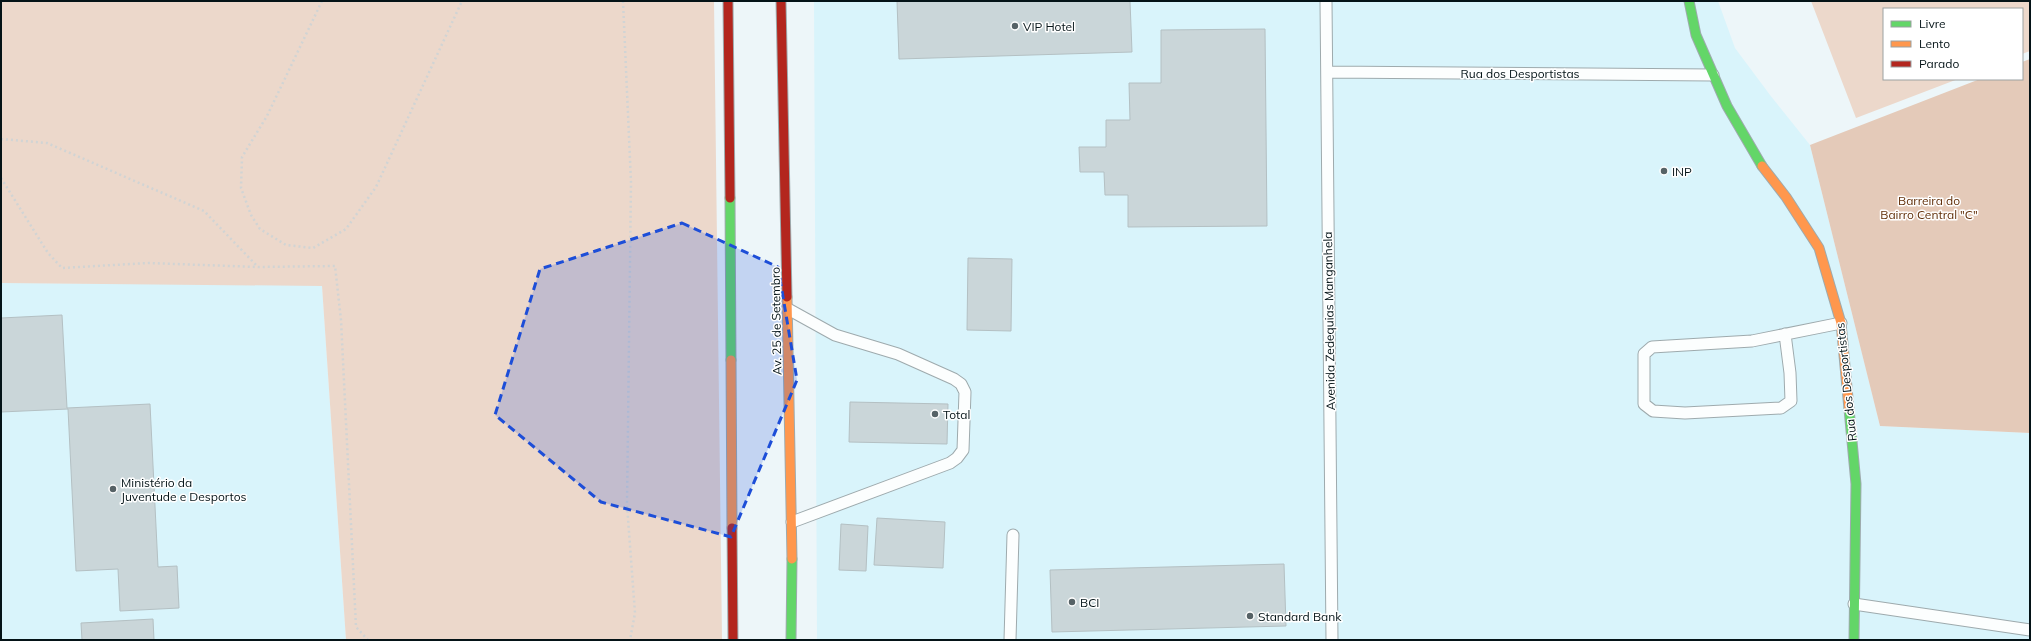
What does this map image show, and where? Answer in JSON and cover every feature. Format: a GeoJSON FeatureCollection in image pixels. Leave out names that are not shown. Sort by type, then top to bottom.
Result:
{"type":"FeatureCollection","features":[{"type":"Feature","properties":{"kind":"main road"},"geometry":{"type":"LineString","coordinates":[[728,1],[733,640]]}},
{"type":"Feature","properties":{"kind":"main road","name":"Av. 25 de Setembro"},"geometry":{"type":"LineString","coordinates":[[781,1],[792,522],[791,640]]}},
{"type":"Feature","properties":{"kind":"main road","name":"Rua dos Desportistas"},"geometry":{"type":"LineString","coordinates":[[1689,1],[1696,35],[1727,106],[1756,157],[1786,197],[1819,248],[1841,323],[1856,484],[1854,640]]}},
{"type":"Feature","properties":{"kind":"lane","name":"Avenida Zedequias Manganhela"},"geometry":{"type":"LineString","coordinates":[[1326,1],[1332,640]]}},
{"type":"Feature","properties":{"kind":"lane","name":"Rua dos Desportistas"},"geometry":{"type":"LineString","coordinates":[[1327,72],[1713,74]]}},
{"type":"Feature","properties":{"kind":"lane"},"geometry":{"type":"LineString","coordinates":[[788,310],[835,335],[898,354],[954,379],[961,384],[965,392],[963,450],[957,458],[950,463],[792,522]]}},
{"type":"Feature","properties":{"kind":"lane"},"geometry":{"type":"LineString","coordinates":[[1785,334],[1792,401],[1781,408],[1685,413],[1653,411],[1644,404],[1644,354],[1652,347],[1752,341],[1785,334],[1841,323]]}},
{"type":"Feature","properties":{"kind":"lane"},"geometry":{"type":"LineString","coordinates":[[1010,640],[1013,535]]}},
{"type":"Feature","properties":{"kind":"lane"},"geometry":{"type":"LineString","coordinates":[[1854,604],[2030,630]]}},
{"type":"Feature","properties":{"kind":"path"},"geometry":{"type":"LineString","coordinates":[[322,1],[267,116],[242,157],[241,188],[251,215],[260,229],[286,245],[313,248],[346,229],[376,187],[462,1]]}},
{"type":"Feature","properties":{"kind":"path"},"geometry":{"type":"LineString","coordinates":[[624,1],[631,182],[627,505],[635,613],[630,640]]}},
{"type":"Feature","properties":{"kind":"path"},"geometry":{"type":"LineString","coordinates":[[1,139],[47,143],[204,211],[258,267]]}},
{"type":"Feature","properties":{"kind":"path"},"geometry":{"type":"LineString","coordinates":[[1,178],[48,253],[62,268],[148,263],[258,267],[335,266],[341,320],[356,627],[368,640]]}},
{"type":"Feature","properties":{"kind":"highlighted area"},"geometry":{"type":"Polygon","coordinates":[[[682,223],[778,267],[797,380],[731,537],[601,502],[495,415],[540,269],[682,223]]]}},
{"type":"Feature","properties":{"kind":"shaded area"},"geometry":{"type":"Polygon","coordinates":[[[1,1],[714,1],[722,640],[346,640],[322,286],[1,283],[1,1]]]}},
{"type":"Feature","properties":{"kind":"shaded area"},"geometry":{"type":"Polygon","coordinates":[[[814,1],[1718,1],[1735,48],[1810,145],[1880,426],[2030,433],[2030,640],[817,640],[814,1]]]}},
{"type":"Feature","properties":{"kind":"shaded area"},"geometry":{"type":"Polygon","coordinates":[[[1811,1],[2030,1],[2030,51],[2023,54],[2023,8],[1883,8],[1883,80],[1955,80],[1856,118],[1811,1]]]}},
{"type":"Feature","properties":{"kind":"shaded area"},"geometry":{"type":"Polygon","coordinates":[[[1,283],[322,285],[346,640],[1,640],[1,283]]]}},
{"type":"Feature","properties":{"kind":"green space","name":"Barreira do Bairro Central \"C\""},"geometry":{"type":"Polygon","coordinates":[[[2030,59],[2030,433],[1880,426],[1810,145],[1977,80],[2023,80],[2023,62],[2030,59]]]}},
{"type":"Feature","properties":{"kind":"building","name":"VIP Hotel"},"geometry":{"type":"Polygon","coordinates":[[[897,1],[1130,1],[1132,52],[899,59],[897,1]]]}},
{"type":"Feature","properties":{"kind":"building"},"geometry":{"type":"Polygon","coordinates":[[[1265,29],[1267,226],[1128,227],[1128,195],[1105,195],[1104,172],[1080,172],[1079,147],[1106,147],[1106,120],[1130,120],[1129,83],[1161,83],[1161,30],[1265,29]]]}},
{"type":"Feature","properties":{"kind":"building"},"geometry":{"type":"Polygon","coordinates":[[[968,258],[1012,259],[1011,331],[967,330],[968,258]]]}},
{"type":"Feature","properties":{"kind":"building","name":"Ministério da Juventude e Desportos"},"geometry":{"type":"Polygon","coordinates":[[[62,315],[67,408],[150,404],[158,567],[177,566],[179,608],[120,611],[118,569],[76,571],[68,409],[1,412],[1,318],[62,315]]]}},
{"type":"Feature","properties":{"kind":"building"},"geometry":{"type":"Polygon","coordinates":[[[850,402],[948,404],[947,444],[849,442],[850,402]]]}},
{"type":"Feature","properties":{"kind":"building"},"geometry":{"type":"Polygon","coordinates":[[[877,518],[945,522],[943,568],[874,565],[877,518]]]}},
{"type":"Feature","properties":{"kind":"building"},"geometry":{"type":"Polygon","coordinates":[[[841,524],[868,526],[866,571],[839,570],[841,524]]]}},
{"type":"Feature","properties":{"kind":"building"},"geometry":{"type":"Polygon","coordinates":[[[1284,564],[1286,626],[1052,632],[1050,570],[1284,564]]]}},
{"type":"Feature","properties":{"kind":"building"},"geometry":{"type":"Polygon","coordinates":[[[153,619],[154,640],[82,640],[81,623],[153,619]]]}},
{"type":"Feature","properties":{"kind":"traffic: fast"},"geometry":{"type":"LineString","coordinates":[[1689,1],[1696,35],[1727,106],[1762,166]]}},
{"type":"Feature","properties":{"kind":"traffic: fast"},"geometry":{"type":"LineString","coordinates":[[730,198],[731,360]]}},
{"type":"Feature","properties":{"kind":"traffic: fast"},"geometry":{"type":"LineString","coordinates":[[1849,409],[1856,484],[1854,640]]}},
{"type":"Feature","properties":{"kind":"traffic: fast"},"geometry":{"type":"LineString","coordinates":[[791,640],[792,559]]}},
{"type":"Feature","properties":{"kind":"traffic: slow"},"geometry":{"type":"LineString","coordinates":[[1762,166],[1786,197],[1819,248],[1841,323],[1849,409]]}},
{"type":"Feature","properties":{"kind":"traffic: slow"},"geometry":{"type":"LineString","coordinates":[[787,297],[792,559]]}},
{"type":"Feature","properties":{"kind":"traffic: slow"},"geometry":{"type":"LineString","coordinates":[[731,360],[732,528]]}},
{"type":"Feature","properties":{"kind":"traffic: jam"},"geometry":{"type":"LineString","coordinates":[[728,1],[730,198]]}},
{"type":"Feature","properties":{"kind":"traffic: jam"},"geometry":{"type":"LineString","coordinates":[[781,1],[787,297]]}},
{"type":"Feature","properties":{"kind":"traffic: jam"},"geometry":{"type":"LineString","coordinates":[[732,528],[733,640]]}},
{"type":"Feature","properties":{"kind":"place","name":"VIP Hotel"},"geometry":{"type":"Point","coordinates":[1015,26]}},
{"type":"Feature","properties":{"kind":"place","name":"INP"},"geometry":{"type":"Point","coordinates":[1664,171]}},
{"type":"Feature","properties":{"kind":"place","name":"Total"},"geometry":{"type":"Point","coordinates":[935,414]}},
{"type":"Feature","properties":{"kind":"place","name":"Ministério da Juventude e Desportos"},"geometry":{"type":"Point","coordinates":[113,489]}},
{"type":"Feature","properties":{"kind":"place","name":"BCI"},"geometry":{"type":"Point","coordinates":[1072,602]}},
{"type":"Feature","properties":{"kind":"place","name":"Standard Bank"},"geometry":{"type":"Point","coordinates":[1250,616]}}]}
